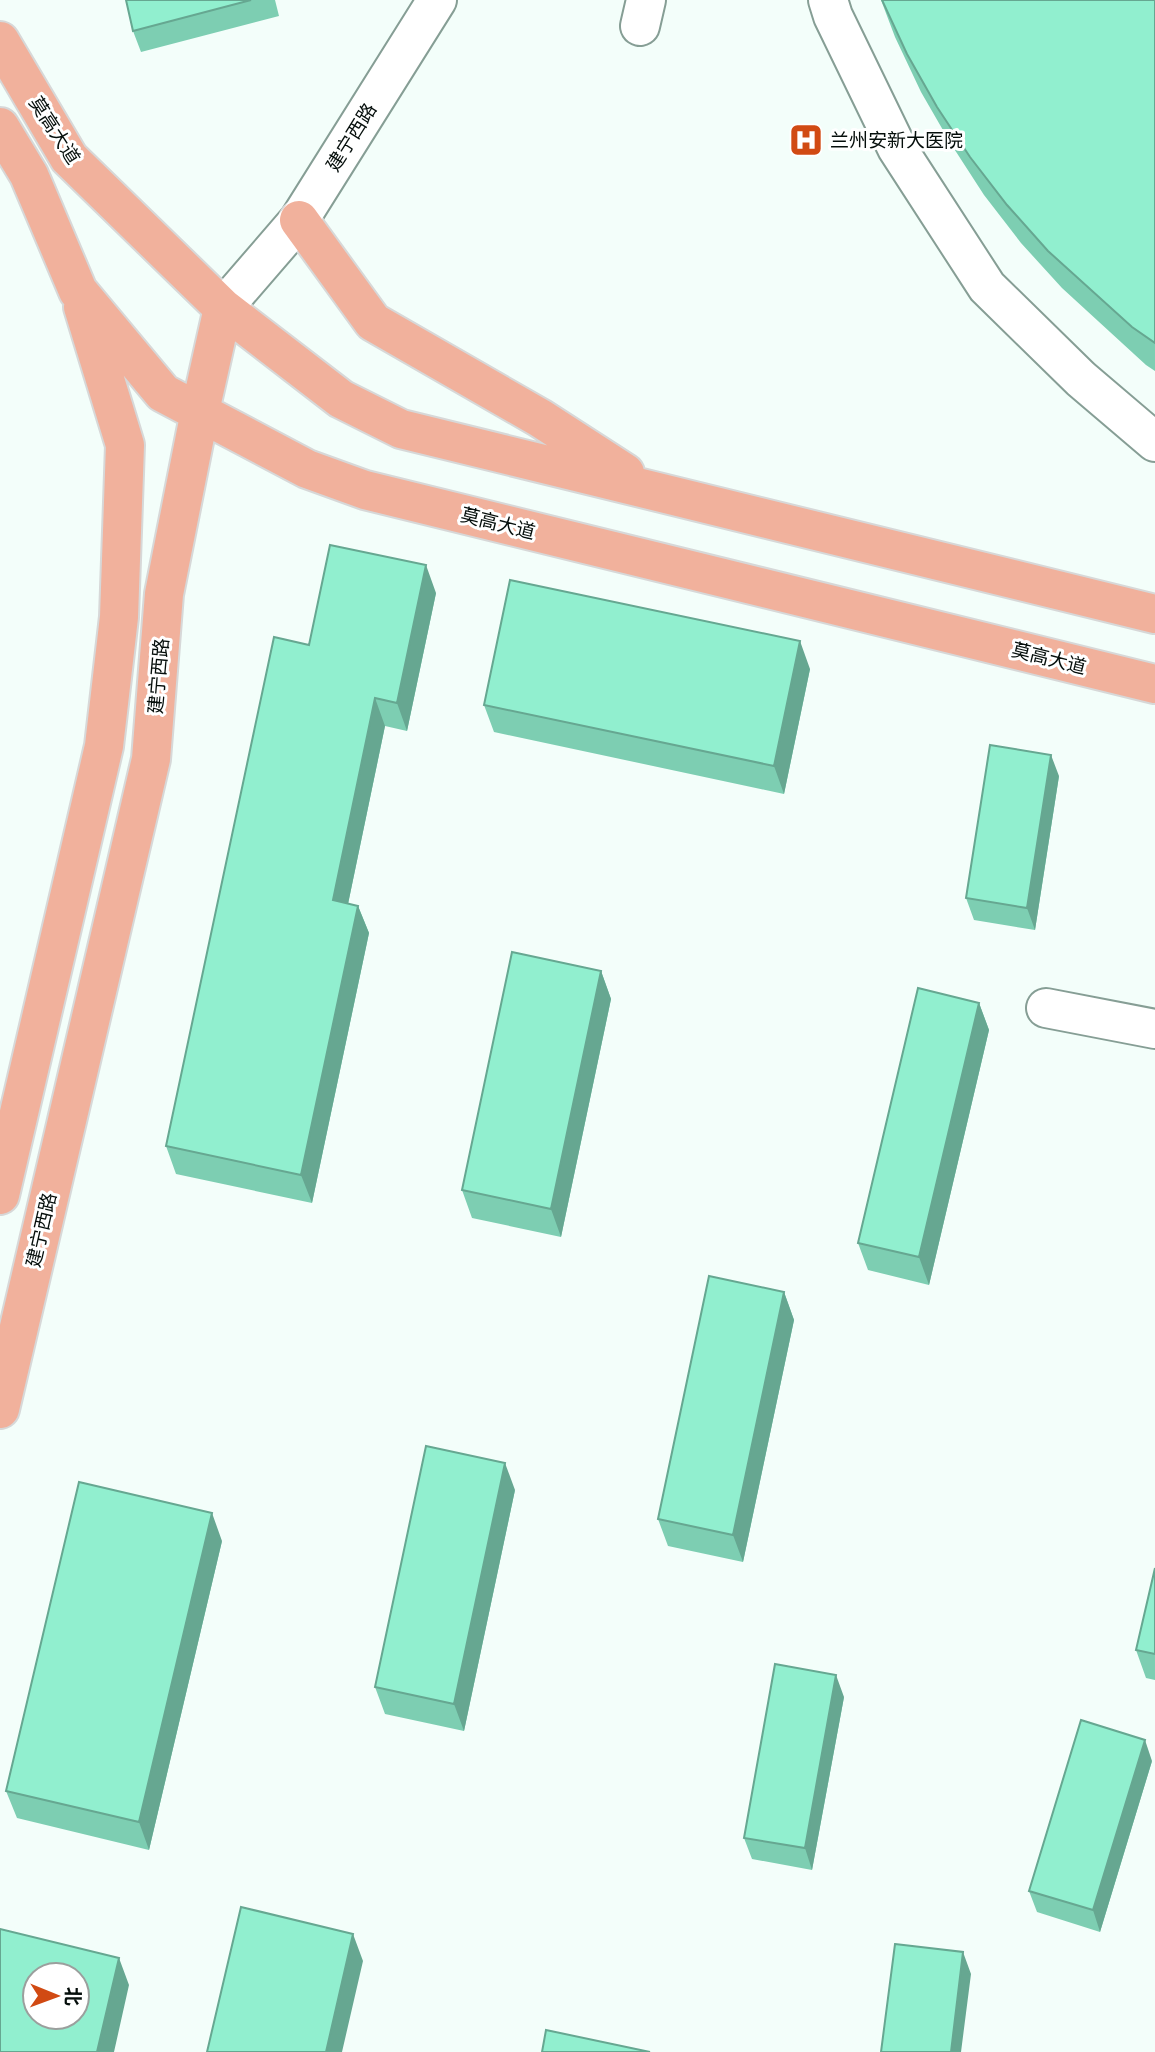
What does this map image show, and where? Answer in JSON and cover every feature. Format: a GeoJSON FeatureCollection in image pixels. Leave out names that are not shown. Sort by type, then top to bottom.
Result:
{"type":"FeatureCollection","features":[{"type":"Feature","properties":{"kind":"main road","name":"莫高大道"},"geometry":{"type":"LineString","coordinates":[[0,41],[69,158],[223,308],[341,399],[401,429],[1155,614]]}},
{"type":"Feature","properties":{"kind":"main road","name":"莫高大道"},"geometry":{"type":"LineString","coordinates":[[0,127],[29,175],[78,291],[163,393],[307,469],[365,490],[1155,684]]}},
{"type":"Feature","properties":{"kind":"main road"},"geometry":{"type":"LineString","coordinates":[[299,220],[373,322],[540,418],[650,490]]}},
{"type":"Feature","properties":{"kind":"main road"},"geometry":{"type":"LineString","coordinates":[[0,1195],[104,746],[119,617],[125,445],[78,291]]}},
{"type":"Feature","properties":{"kind":"main road"},"geometry":{"type":"LineString","coordinates":[[125,445],[223,308]]}},
{"type":"Feature","properties":{"kind":"main road","name":"建宁西路"},"geometry":{"type":"LineString","coordinates":[[0,1409],[151,759],[164,594],[223,308]]}},
{"type":"Feature","properties":{"kind":"street","name":"建宁西路"},"geometry":{"type":"LineString","coordinates":[[223,308],[299,220],[437,0]]}},
{"type":"Feature","properties":{"kind":"street"},"geometry":{"type":"LineString","coordinates":[[828,0],[833,16],[897,148],[987,287],[1081,379],[1155,442]]}},
{"type":"Feature","properties":{"kind":"street"},"geometry":{"type":"LineString","coordinates":[[1046,1009],[1155,1029]]}},
{"type":"Feature","properties":{"kind":"building"},"geometry":{"type":"Polygon","coordinates":[[[126,0],[251,0],[133,31],[126,0]]]}},
{"type":"Feature","properties":{"kind":"building"},"geometry":{"type":"Polygon","coordinates":[[[882,0],[1155,0],[1155,343],[1132,327],[1048,251],[1007,205],[970,157],[937,107],[907,54],[882,0]]]}},
{"type":"Feature","properties":{"kind":"building"},"geometry":{"type":"Polygon","coordinates":[[[330,545],[426,565],[397,703],[375,698],[333,900],[358,906],[301,1175],[166,1146],[274,637],[309,645],[330,545]]]}},
{"type":"Feature","properties":{"kind":"building"},"geometry":{"type":"Polygon","coordinates":[[[510,580],[800,641],[774,766],[484,705],[510,580]]]}},
{"type":"Feature","properties":{"kind":"building"},"geometry":{"type":"Polygon","coordinates":[[[990,745],[1051,755],[1027,908],[966,898],[990,745]]]}},
{"type":"Feature","properties":{"kind":"building"},"geometry":{"type":"Polygon","coordinates":[[[512,952],[601,971],[551,1209],[462,1190],[512,952]]]}},
{"type":"Feature","properties":{"kind":"building"},"geometry":{"type":"Polygon","coordinates":[[[918,988],[979,1003],[919,1257],[858,1243],[918,988]]]}},
{"type":"Feature","properties":{"kind":"building"},"geometry":{"type":"Polygon","coordinates":[[[709,1276],[784,1292],[733,1535],[658,1519],[709,1276]]]}},
{"type":"Feature","properties":{"kind":"building"},"geometry":{"type":"Polygon","coordinates":[[[426,1446],[505,1463],[454,1704],[375,1687],[426,1446]]]}},
{"type":"Feature","properties":{"kind":"building"},"geometry":{"type":"Polygon","coordinates":[[[79,1482],[212,1513],[139,1822],[6,1791],[79,1482]]]}},
{"type":"Feature","properties":{"kind":"building"},"geometry":{"type":"Polygon","coordinates":[[[1155,1568],[1155,1654],[1136,1650],[1155,1568]]]}},
{"type":"Feature","properties":{"kind":"building"},"geometry":{"type":"Polygon","coordinates":[[[775,1664],[836,1675],[805,1848],[744,1838],[775,1664]]]}},
{"type":"Feature","properties":{"kind":"building"},"geometry":{"type":"Polygon","coordinates":[[[1081,1720],[1145,1740],[1093,1910],[1029,1891],[1081,1720]]]}},
{"type":"Feature","properties":{"kind":"building"},"geometry":{"type":"Polygon","coordinates":[[[241,1907],[353,1934],[326,2052],[207,2052],[241,1907]]]}},
{"type":"Feature","properties":{"kind":"building"},"geometry":{"type":"Polygon","coordinates":[[[0,1929],[119,1958],[97,2052],[0,2052],[0,1929]]]}},
{"type":"Feature","properties":{"kind":"building"},"geometry":{"type":"Polygon","coordinates":[[[895,1944],[963,1952],[951,2052],[881,2052],[895,1944]]]}},
{"type":"Feature","properties":{"kind":"building"},"geometry":{"type":"Polygon","coordinates":[[[546,2030],[650,2052],[542,2052],[546,2030]]]}},
{"type":"Feature","properties":{"kind":"place","name":"兰州安新大医院"},"geometry":{"type":"Point","coordinates":[806,140]}}]}
